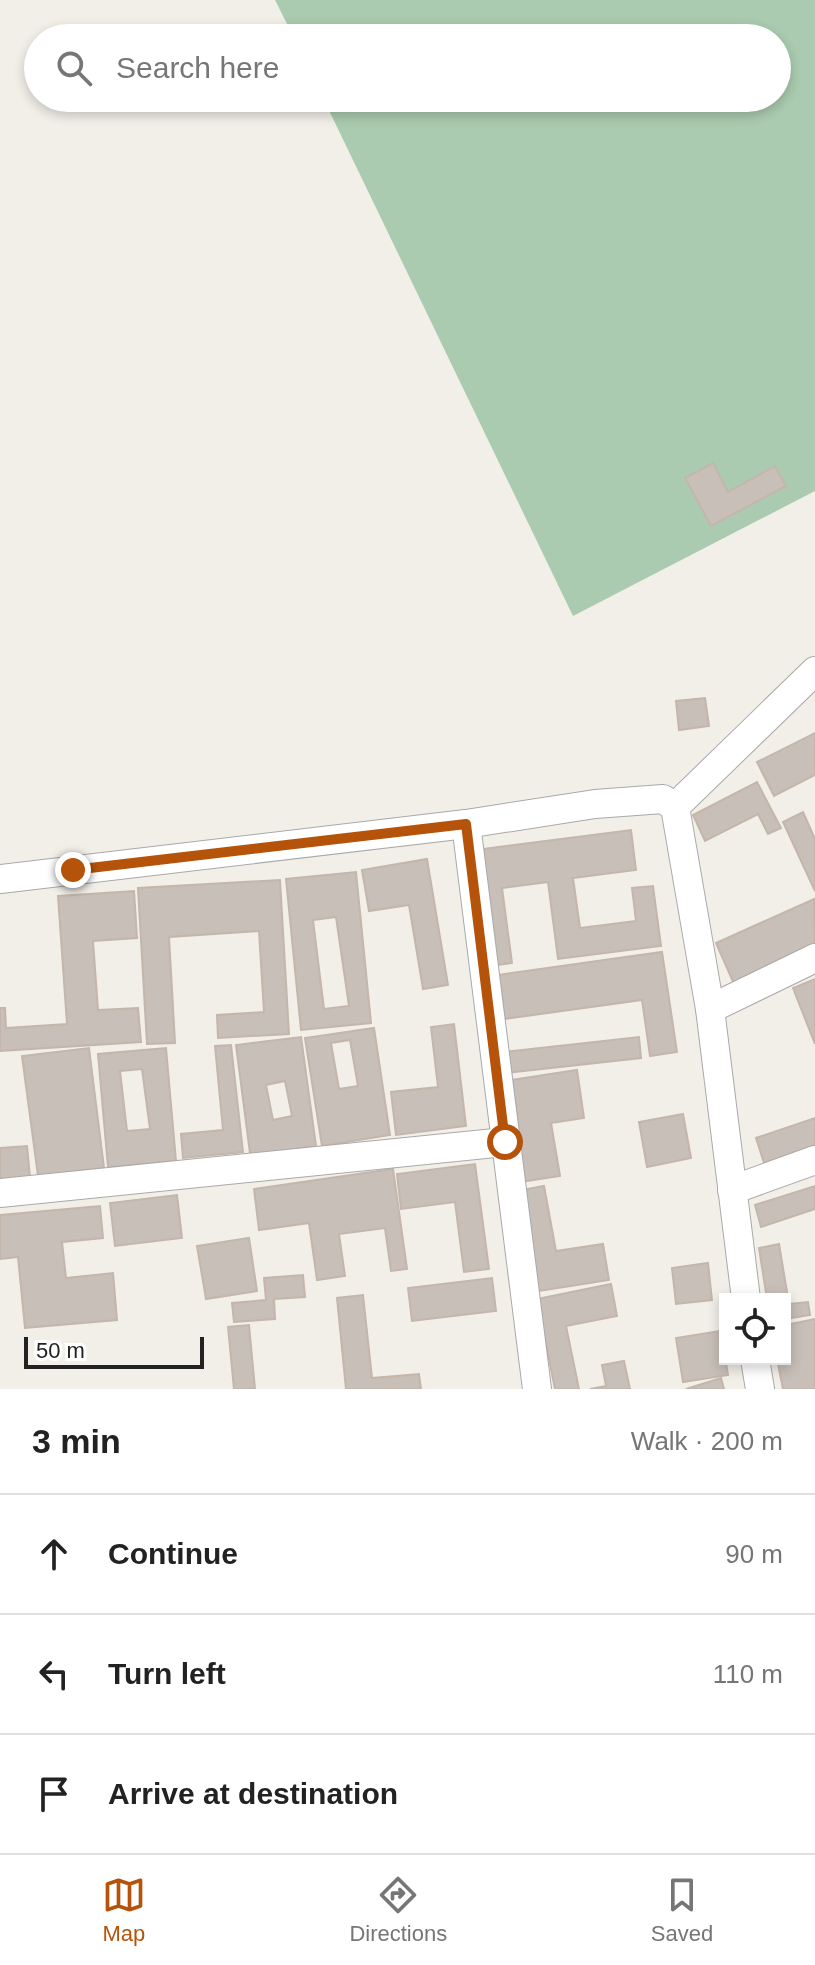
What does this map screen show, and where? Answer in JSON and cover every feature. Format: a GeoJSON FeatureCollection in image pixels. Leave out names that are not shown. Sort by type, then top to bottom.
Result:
{"type":"FeatureCollection","features":[{"type":"Feature","properties":{"kind":"street"},"geometry":{"type":"LineString","coordinates":[[675,807],[815,671]]}},
{"type":"Feature","properties":{"kind":"street"},"geometry":{"type":"LineString","coordinates":[[0,879],[466,824],[595,804],[663,799],[675,807],[710,1009],[745,1293]]}},
{"type":"Feature","properties":{"kind":"street"},"geometry":{"type":"LineString","coordinates":[[466,824],[537,1389]]}},
{"type":"Feature","properties":{"kind":"street"},"geometry":{"type":"LineString","coordinates":[[710,1009],[815,958]]}},
{"type":"Feature","properties":{"kind":"street"},"geometry":{"type":"LineString","coordinates":[[0,1193],[505,1142]]}},
{"type":"Feature","properties":{"kind":"street"},"geometry":{"type":"LineString","coordinates":[[732,1190],[815,1160]]}},
{"type":"Feature","properties":{"kind":"street"},"geometry":{"type":"LineString","coordinates":[[756,1365],[760,1389]]}},
{"type":"Feature","properties":{"kind":"green space"},"geometry":{"type":"Polygon","coordinates":[[[275,0],[815,0],[815,491],[573,616],[330,112],[791,112],[791,24],[287,24],[275,0]]]}},
{"type":"Feature","properties":{"kind":"building"},"geometry":{"type":"Polygon","coordinates":[[[713,463],[728,492],[775,466],[786,486],[711,526],[685,478],[713,463]]]}},
{"type":"Feature","properties":{"kind":"building"},"geometry":{"type":"Polygon","coordinates":[[[705,698],[709,726],[679,730],[676,701],[705,698]]]}},
{"type":"Feature","properties":{"kind":"building"},"geometry":{"type":"Polygon","coordinates":[[[815,733],[815,775],[774,796],[757,762],[815,733]]]}},
{"type":"Feature","properties":{"kind":"building"},"geometry":{"type":"Polygon","coordinates":[[[757,782],[781,828],[768,834],[758,814],[705,841],[693,815],[757,782]]]}},
{"type":"Feature","properties":{"kind":"building"},"geometry":{"type":"Polygon","coordinates":[[[803,812],[815,839],[815,891],[783,822],[803,812]]]}},
{"type":"Feature","properties":{"kind":"building"},"geometry":{"type":"Polygon","coordinates":[[[631,830],[636,870],[573,878],[580,928],[636,921],[632,888],[653,886],[661,946],[558,959],[548,882],[502,888],[512,963],[490,966],[475,850],[631,830]]]}},
{"type":"Feature","properties":{"kind":"building"},"geometry":{"type":"Polygon","coordinates":[[[427,859],[448,985],[423,989],[409,905],[369,911],[362,870],[427,859]]]}},
{"type":"Feature","properties":{"kind":"building"},"geometry":{"type":"Polygon","coordinates":[[[356,872],[371,1023],[301,1030],[286,879],[356,872]],[[336,917],[313,920],[324,1009],[349,1006],[336,917]]]}},
{"type":"Feature","properties":{"kind":"building"},"geometry":{"type":"Polygon","coordinates":[[[280,880],[289,1034],[218,1038],[217,1015],[264,1012],[259,931],[169,937],[175,1043],[147,1044],[138,888],[280,880]]]}},
{"type":"Feature","properties":{"kind":"building"},"geometry":{"type":"Polygon","coordinates":[[[134,891],[137,938],[93,941],[98,1010],[138,1008],[141,1042],[0,1051],[0,1008],[5,1008],[6,1028],[67,1024],[58,896],[134,891]]]}},
{"type":"Feature","properties":{"kind":"building"},"geometry":{"type":"Polygon","coordinates":[[[814,899],[815,947],[734,984],[716,943],[814,899]]]}},
{"type":"Feature","properties":{"kind":"building"},"geometry":{"type":"Polygon","coordinates":[[[662,952],[677,1052],[650,1056],[642,1000],[497,1020],[491,976],[662,952]]]}},
{"type":"Feature","properties":{"kind":"building"},"geometry":{"type":"Polygon","coordinates":[[[815,979],[815,1044],[793,988],[815,979]]]}},
{"type":"Feature","properties":{"kind":"building"},"geometry":{"type":"Polygon","coordinates":[[[454,1024],[466,1126],[396,1135],[391,1092],[438,1087],[431,1027],[454,1024]]]}},
{"type":"Feature","properties":{"kind":"building"},"geometry":{"type":"Polygon","coordinates":[[[374,1028],[390,1135],[322,1146],[305,1038],[374,1028]],[[350,1040],[331,1043],[339,1089],[358,1086],[350,1040]]]}},
{"type":"Feature","properties":{"kind":"building"},"geometry":{"type":"Polygon","coordinates":[[[301,1037],[316,1146],[268,1153],[251,1161],[236,1045],[301,1037]],[[285,1081],[266,1085],[273,1120],[292,1116],[285,1081]]]}},
{"type":"Feature","properties":{"kind":"building"},"geometry":{"type":"Polygon","coordinates":[[[639,1037],[641,1058],[505,1073],[503,1052],[639,1037]]]}},
{"type":"Feature","properties":{"kind":"building"},"geometry":{"type":"Polygon","coordinates":[[[231,1045],[243,1152],[183,1158],[181,1134],[223,1130],[215,1046],[231,1045]]]}},
{"type":"Feature","properties":{"kind":"building"},"geometry":{"type":"Polygon","coordinates":[[[89,1048],[104,1168],[38,1176],[22,1056],[89,1048]]]}},
{"type":"Feature","properties":{"kind":"building"},"geometry":{"type":"Polygon","coordinates":[[[166,1048],[176,1161],[108,1167],[98,1054],[166,1048]],[[142,1069],[120,1071],[127,1131],[150,1129],[142,1069]]]}},
{"type":"Feature","properties":{"kind":"building"},"geometry":{"type":"Polygon","coordinates":[[[577,1070],[584,1118],[551,1123],[560,1176],[520,1182],[504,1081],[577,1070]]]}},
{"type":"Feature","properties":{"kind":"building"},"geometry":{"type":"Polygon","coordinates":[[[683,1114],[691,1158],[647,1167],[639,1122],[683,1114]]]}},
{"type":"Feature","properties":{"kind":"building"},"geometry":{"type":"Polygon","coordinates":[[[815,1118],[815,1145],[764,1163],[756,1138],[815,1118]]]}},
{"type":"Feature","properties":{"kind":"building"},"geometry":{"type":"Polygon","coordinates":[[[27,1146],[30,1177],[0,1180],[0,1148],[27,1146]]]}},
{"type":"Feature","properties":{"kind":"building"},"geometry":{"type":"Polygon","coordinates":[[[475,1164],[489,1269],[464,1272],[455,1202],[401,1209],[397,1174],[475,1164]]]}},
{"type":"Feature","properties":{"kind":"building"},"geometry":{"type":"Polygon","coordinates":[[[393,1169],[407,1269],[391,1271],[385,1228],[339,1234],[345,1276],[317,1280],[309,1223],[259,1230],[254,1189],[393,1169]]]}},
{"type":"Feature","properties":{"kind":"building"},"geometry":{"type":"Polygon","coordinates":[[[544,1186],[556,1251],[603,1244],[609,1280],[538,1291],[522,1190],[544,1186]]]}},
{"type":"Feature","properties":{"kind":"building"},"geometry":{"type":"Polygon","coordinates":[[[815,1186],[815,1209],[761,1227],[755,1205],[815,1186]]]}},
{"type":"Feature","properties":{"kind":"building"},"geometry":{"type":"Polygon","coordinates":[[[177,1195],[182,1238],[115,1246],[110,1203],[177,1195]]]}},
{"type":"Feature","properties":{"kind":"building"},"geometry":{"type":"Polygon","coordinates":[[[100,1206],[103,1238],[62,1242],[66,1278],[113,1273],[117,1320],[25,1328],[18,1257],[0,1259],[0,1215],[100,1206]]]}},
{"type":"Feature","properties":{"kind":"building"},"geometry":{"type":"Polygon","coordinates":[[[249,1238],[257,1291],[206,1299],[197,1246],[249,1238]]]}},
{"type":"Feature","properties":{"kind":"building"},"geometry":{"type":"Polygon","coordinates":[[[779,1244],[787,1293],[766,1293],[759,1248],[779,1244]]]}},
{"type":"Feature","properties":{"kind":"building"},"geometry":{"type":"Polygon","coordinates":[[[708,1263],[712,1300],[676,1304],[672,1268],[708,1263]]]}},
{"type":"Feature","properties":{"kind":"building"},"geometry":{"type":"Polygon","coordinates":[[[303,1275],[305,1297],[274,1299],[275,1319],[234,1322],[232,1303],[266,1300],[264,1278],[303,1275]]]}},
{"type":"Feature","properties":{"kind":"building"},"geometry":{"type":"Polygon","coordinates":[[[492,1278],[496,1311],[412,1321],[408,1288],[492,1278]]]}},
{"type":"Feature","properties":{"kind":"building"},"geometry":{"type":"Polygon","coordinates":[[[611,1284],[617,1316],[566,1326],[579,1389],[555,1389],[537,1299],[611,1284]]]}},
{"type":"Feature","properties":{"kind":"building"},"geometry":{"type":"Polygon","coordinates":[[[363,1295],[372,1378],[419,1374],[421,1389],[346,1389],[337,1298],[363,1295]]]}},
{"type":"Feature","properties":{"kind":"building"},"geometry":{"type":"Polygon","coordinates":[[[808,1302],[810,1315],[791,1318],[791,1304],[808,1302]]]}},
{"type":"Feature","properties":{"kind":"building"},"geometry":{"type":"Polygon","coordinates":[[[815,1319],[815,1389],[783,1389],[778,1365],[791,1365],[791,1324],[815,1319]]]}},
{"type":"Feature","properties":{"kind":"building"},"geometry":{"type":"Polygon","coordinates":[[[249,1325],[255,1389],[234,1389],[228,1327],[249,1325]]]}},
{"type":"Feature","properties":{"kind":"building"},"geometry":{"type":"Polygon","coordinates":[[[719,1331],[719,1365],[726,1365],[728,1375],[683,1382],[676,1338],[719,1331]]]}},
{"type":"Feature","properties":{"kind":"building"},"geometry":{"type":"Polygon","coordinates":[[[624,1361],[630,1389],[590,1389],[606,1386],[602,1365],[624,1361]]]}},
{"type":"Feature","properties":{"kind":"building"},"geometry":{"type":"Polygon","coordinates":[[[721,1378],[724,1389],[686,1389],[721,1378]]]}},
{"type":"Feature","properties":{"kind":"route"},"geometry":{"type":"LineString","coordinates":[[73,870],[466,824],[505,1142]]}}]}
